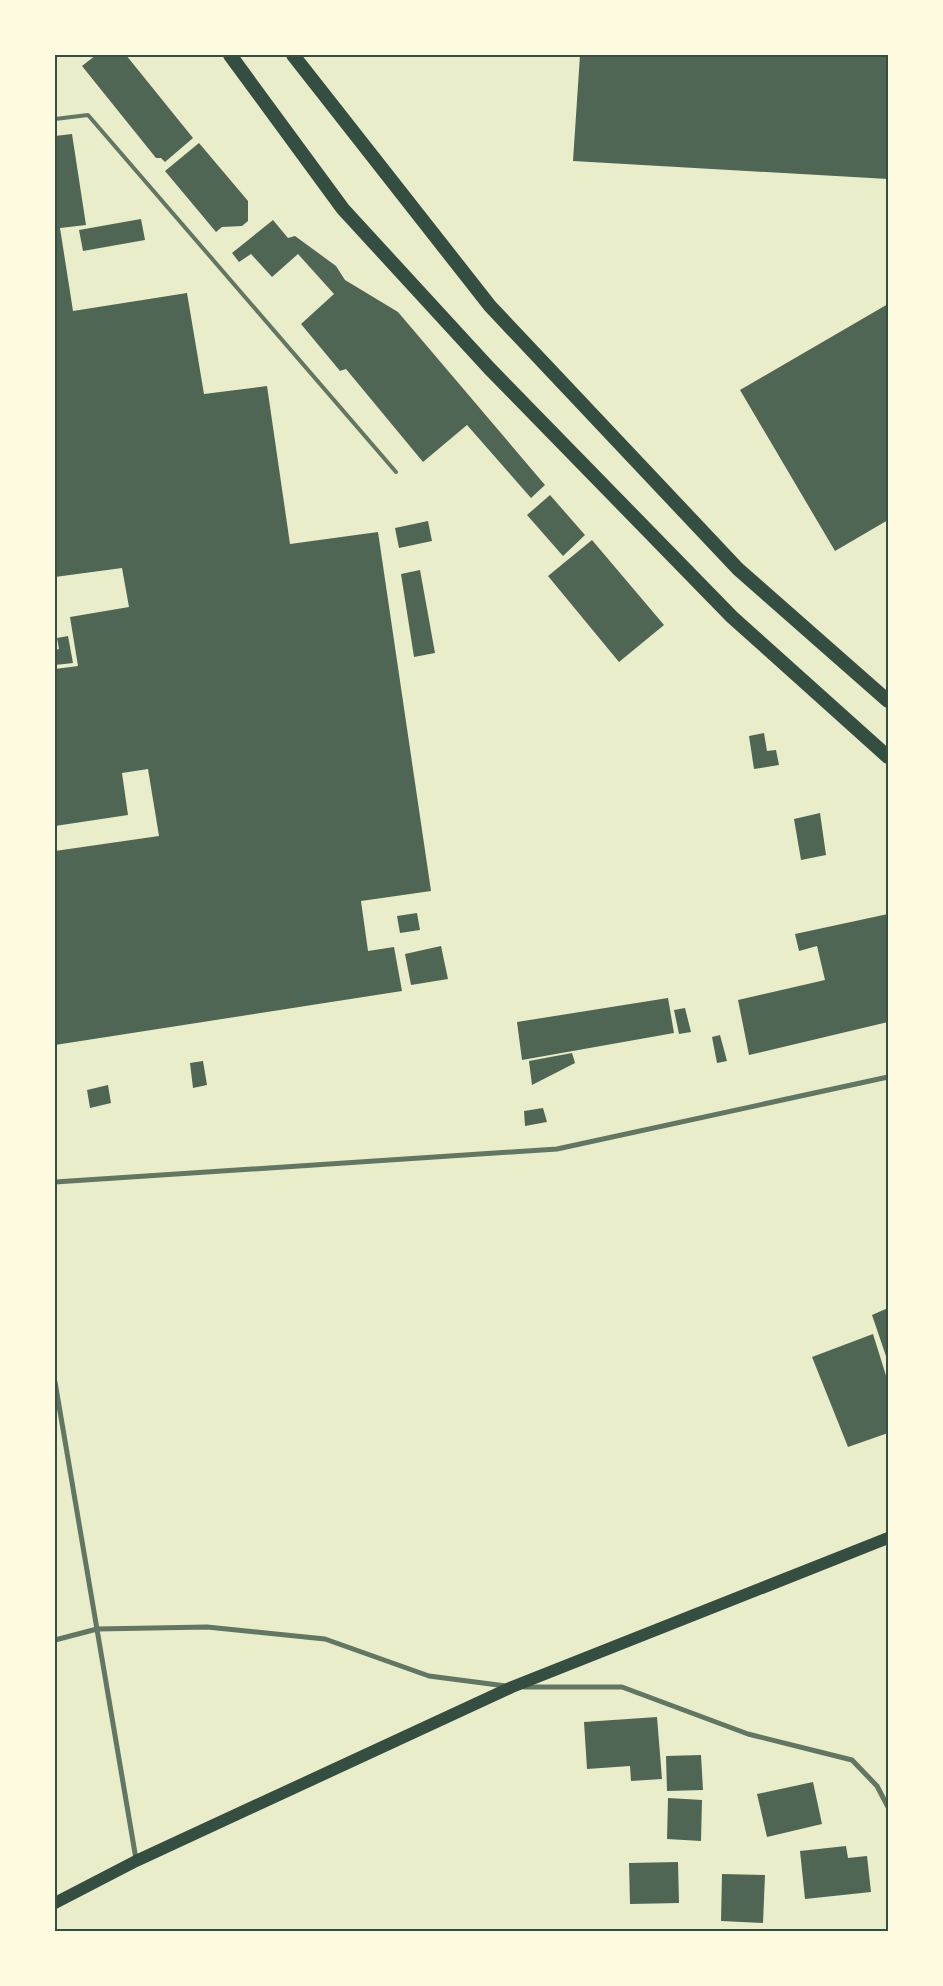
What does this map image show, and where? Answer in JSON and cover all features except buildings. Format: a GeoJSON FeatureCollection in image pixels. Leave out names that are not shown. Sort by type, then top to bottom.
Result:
{"type":"FeatureCollection","features":[{"type":"Feature","properties":{"kind":"highway"},"geometry":{"type":"LineString","coordinates":[[230,55],[343,209],[489,368],[732,617],[888,757]]}},
{"type":"Feature","properties":{"kind":"highway"},"geometry":{"type":"LineString","coordinates":[[293,55],[490,306],[738,570],[888,701]]}},
{"type":"Feature","properties":{"kind":"main road"},"geometry":{"type":"LineString","coordinates":[[55,1903],[136,1861],[512,1687],[888,1538]]}},
{"type":"Feature","properties":{"kind":"street"},"geometry":{"type":"LineString","coordinates":[[55,1182],[557,1149],[888,1077]]}},
{"type":"Feature","properties":{"kind":"street"},"geometry":{"type":"LineString","coordinates":[[55,1382],[136,1861]]}},
{"type":"Feature","properties":{"kind":"street"},"geometry":{"type":"LineString","coordinates":[[55,1640],[97,1629],[207,1627],[325,1639],[429,1676],[512,1687],[622,1687],[748,1734],[852,1760],[877,1786],[888,1807]]}},
{"type":"Feature","properties":{"kind":"lane"},"geometry":{"type":"LineString","coordinates":[[55,119],[88,115],[396,472]]}}]}
